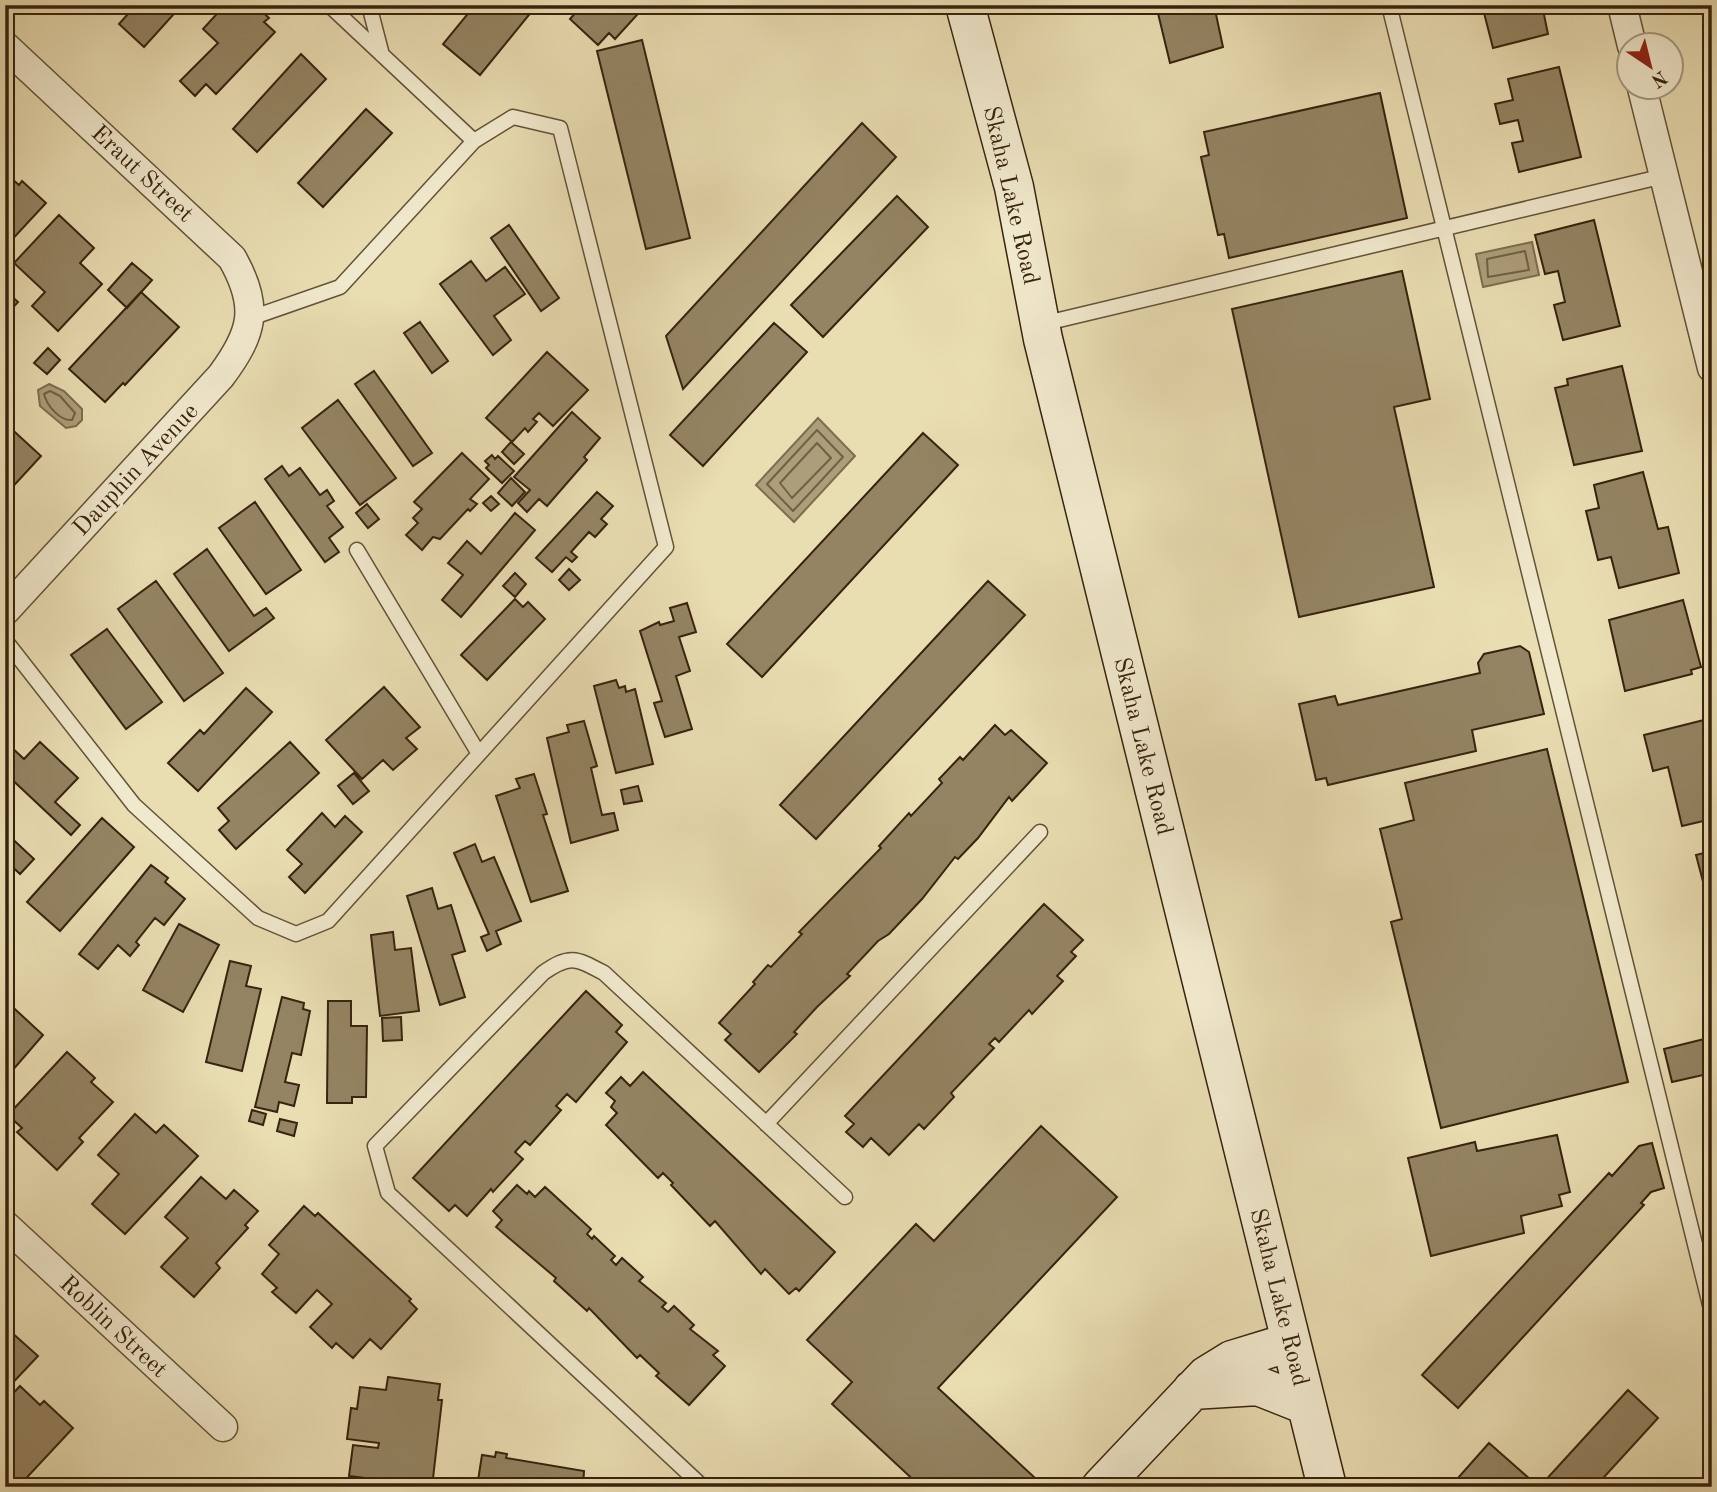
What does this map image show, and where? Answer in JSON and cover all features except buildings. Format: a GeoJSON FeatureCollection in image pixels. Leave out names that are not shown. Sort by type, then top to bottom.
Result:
{"type":"FeatureCollection","features":[{"type":"Feature","properties":{"kind":"main road","name":"Skaha Lake Road"},"geometry":{"type":"LineString","coordinates":[[965,5],[1014,187],[1040,324],[1326,1487]]}},
{"type":"Feature","properties":{"kind":"main road"},"geometry":{"type":"LineString","coordinates":[[1101,1487],[1206,1376],[1232,1360],[1291,1342]]}},
{"type":"Feature","properties":{"kind":"main road"},"geometry":{"type":"LineString","coordinates":[[1192,1390],[1258,1386],[1306,1405]]}},
{"type":"Feature","properties":{"kind":"street"},"geometry":{"type":"LineString","coordinates":[[1622,5],[1629,32]]}},
{"type":"Feature","properties":{"kind":"street","name":"Eraut Street"},"geometry":{"type":"LineString","coordinates":[[5,46],[232,258],[244,279],[250,318]]}},
{"type":"Feature","properties":{"kind":"street"},"geometry":{"type":"LineString","coordinates":[[1646,102],[1712,368]]}},
{"type":"Feature","properties":{"kind":"street","name":"Dauphin Avenue"},"geometry":{"type":"LineString","coordinates":[[5,611],[221,376],[242,348],[250,318]]}},
{"type":"Feature","properties":{"kind":"street","name":"Roblin Street"},"geometry":{"type":"LineString","coordinates":[[5,1225],[223,1427]]}},
{"type":"Feature","properties":{"kind":"lane"},"geometry":{"type":"LineString","coordinates":[[329,5],[474,141]]}},
{"type":"Feature","properties":{"kind":"lane"},"geometry":{"type":"LineString","coordinates":[[369,5],[382,55]]}},
{"type":"Feature","properties":{"kind":"lane"},"geometry":{"type":"LineString","coordinates":[[1389,5],[1712,1313]]}},
{"type":"Feature","properties":{"kind":"lane"},"geometry":{"type":"LineString","coordinates":[[5,640],[134,805],[258,918],[296,934],[328,921],[666,547],[560,128],[513,117],[474,141],[340,287],[250,318]]}},
{"type":"Feature","properties":{"kind":"lane"},"geometry":{"type":"LineString","coordinates":[[1040,324],[1664,176]]}},
{"type":"Feature","properties":{"kind":"lane"},"geometry":{"type":"LineString","coordinates":[[357,550],[479,754]]}},
{"type":"Feature","properties":{"kind":"lane"},"geometry":{"type":"LineString","coordinates":[[765,1124],[1040,832]]}},
{"type":"Feature","properties":{"kind":"lane"},"geometry":{"type":"LineString","coordinates":[[703,1487],[388,1192],[375,1146],[543,973],[562,959],[579,960],[604,973],[845,1197]]}},
{"type":"Feature","properties":{"kind":"water"},"geometry":{"type":"Polygon","coordinates":[[[1532,242],[1539,275],[1483,287],[1476,254],[1532,242]]]}},
{"type":"Feature","properties":{"kind":"water"},"geometry":{"type":"Polygon","coordinates":[[[49,384],[64,391],[82,409],[82,420],[76,426],[66,428],[40,406],[38,390],[49,384]]]}},
{"type":"Feature","properties":{"kind":"water"},"geometry":{"type":"Polygon","coordinates":[[[818,418],[855,456],[794,522],[756,485],[818,418]]]}}]}
